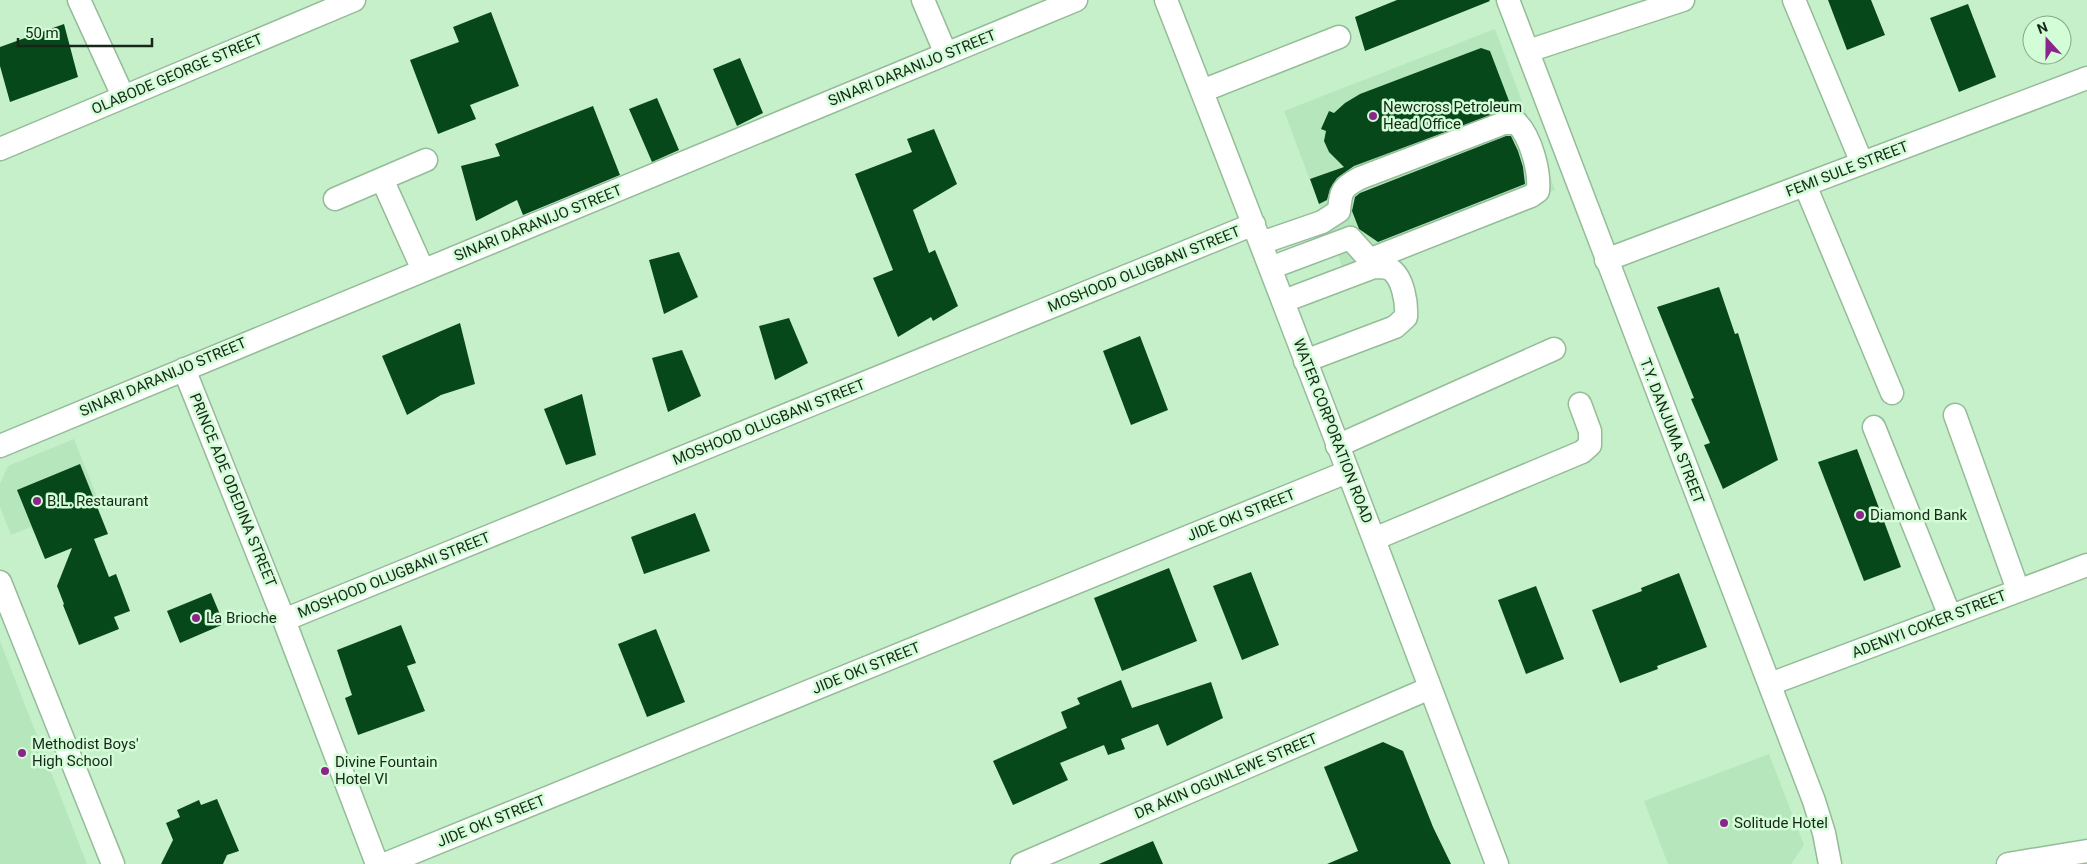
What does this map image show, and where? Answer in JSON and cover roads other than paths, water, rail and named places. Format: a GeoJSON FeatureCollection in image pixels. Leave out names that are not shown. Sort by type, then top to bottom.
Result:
{"type":"FeatureCollection","features":[{"type":"Feature","properties":{"kind":"street"},"geometry":{"type":"LineString","coordinates":[[79,0],[123,96]]}},
{"type":"Feature","properties":{"kind":"street","name":"OLABODE GEORGE STREET"},"geometry":{"type":"LineString","coordinates":[[0,149],[354,0]]}},
{"type":"Feature","properties":{"kind":"street"},"geometry":{"type":"LineString","coordinates":[[923,0],[946,54]]}},
{"type":"Feature","properties":{"kind":"street","name":"SINARI DARANIJO STREET"},"geometry":{"type":"LineString","coordinates":[[0,446],[184,368],[1076,0]]}},
{"type":"Feature","properties":{"kind":"street","name":"WATER CORPORATION ROAD"},"geometry":{"type":"LineString","coordinates":[[1166,0],[1284,301],[1305,361],[1497,864]]}},
{"type":"Feature","properties":{"kind":"street","name":"T.Y. DANJUMA STREET"},"geometry":{"type":"LineString","coordinates":[[1508,0],[1817,809],[1830,864]]}},
{"type":"Feature","properties":{"kind":"street"},"geometry":{"type":"LineString","coordinates":[[1528,52],[1683,0]]}},
{"type":"Feature","properties":{"kind":"street"},"geometry":{"type":"LineString","coordinates":[[1794,0],[1862,163]]}},
{"type":"Feature","properties":{"kind":"street"},"geometry":{"type":"LineString","coordinates":[[1202,91],[1339,37]]}},
{"type":"Feature","properties":{"kind":"street","name":"FEMI SULE STREET"},"geometry":{"type":"LineString","coordinates":[[1606,260],[2087,78]]}},
{"type":"Feature","properties":{"kind":"street"},"geometry":{"type":"LineString","coordinates":[[1504,123],[1516,123],[1524,131],[1540,177],[1538,191],[1531,196],[1374,258],[1368,259],[1365,257],[1350,238],[1339,211],[1341,194],[1345,186],[1360,178],[1504,123]]}},
{"type":"Feature","properties":{"kind":"street"},"geometry":{"type":"LineString","coordinates":[[335,199],[426,160]]}},
{"type":"Feature","properties":{"kind":"street"},"geometry":{"type":"LineString","coordinates":[[382,179],[423,270]]}},
{"type":"Feature","properties":{"kind":"street"},"geometry":{"type":"LineString","coordinates":[[1805,185],[1892,393]]}},
{"type":"Feature","properties":{"kind":"street","name":"MOSHOOD OLUGBANI STREET"},"geometry":{"type":"LineString","coordinates":[[284,620],[1257,233],[1322,222],[1339,211]]}},
{"type":"Feature","properties":{"kind":"street"},"geometry":{"type":"LineString","coordinates":[[1284,301],[1374,267],[1388,268],[1483,232]]}},
{"type":"Feature","properties":{"kind":"street"},"geometry":{"type":"LineString","coordinates":[[1270,268],[1350,238]]}},
{"type":"Feature","properties":{"kind":"street"},"geometry":{"type":"LineString","coordinates":[[1305,361],[1395,327],[1406,317],[1407,305],[1397,275],[1388,268]]}},
{"type":"Feature","properties":{"kind":"street"},"geometry":{"type":"LineString","coordinates":[[1338,446],[1554,349]]}},
{"type":"Feature","properties":{"kind":"street","name":"PRINCE ADE ODEDINA STREET"},"geometry":{"type":"LineString","coordinates":[[184,368],[284,620],[377,864]]}},
{"type":"Feature","properties":{"kind":"street"},"geometry":{"type":"LineString","coordinates":[[1374,539],[1582,452],[1590,445],[1590,431],[1580,404]]}},
{"type":"Feature","properties":{"kind":"street"},"geometry":{"type":"LineString","coordinates":[[1955,415],[2018,590]]}},
{"type":"Feature","properties":{"kind":"street"},"geometry":{"type":"LineString","coordinates":[[1874,427],[1950,616]]}},
{"type":"Feature","properties":{"kind":"street","name":"JIDE OKI STREET"},"geometry":{"type":"LineString","coordinates":[[385,864],[1347,472]]}},
{"type":"Feature","properties":{"kind":"street","name":"ADENIYI COKER STREET"},"geometry":{"type":"LineString","coordinates":[[1770,684],[2087,565]]}},
{"type":"Feature","properties":{"kind":"street"},"geometry":{"type":"LineString","coordinates":[[0,582],[113,864]]}},
{"type":"Feature","properties":{"kind":"street","name":"DR AKIN OGUNLEWE STREET"},"geometry":{"type":"LineString","coordinates":[[1022,864],[1430,688]]}},
{"type":"Feature","properties":{"kind":"street"},"geometry":{"type":"LineString","coordinates":[[2008,864],[2087,851]]}},
{"type":"Feature","properties":{"kind":"place","name":"Newcross Petroleum Head Office"},"geometry":{"type":"Point","coordinates":[1373,116]}},
{"type":"Feature","properties":{"kind":"place","name":"B.L. Restaurant"},"geometry":{"type":"Point","coordinates":[37,501]}},
{"type":"Feature","properties":{"kind":"place","name":"Diamond Bank"},"geometry":{"type":"Point","coordinates":[1860,515]}},
{"type":"Feature","properties":{"kind":"place","name":"La Brioche"},"geometry":{"type":"Point","coordinates":[196,618]}},
{"type":"Feature","properties":{"kind":"place","name":"Methodist Boys' High School"},"geometry":{"type":"Point","coordinates":[22,753]}},
{"type":"Feature","properties":{"kind":"place","name":"Divine Fountain Hotel VI"},"geometry":{"type":"Point","coordinates":[325,771]}},
{"type":"Feature","properties":{"kind":"place","name":"Solitude Hotel"},"geometry":{"type":"Point","coordinates":[1724,823]}}]}
